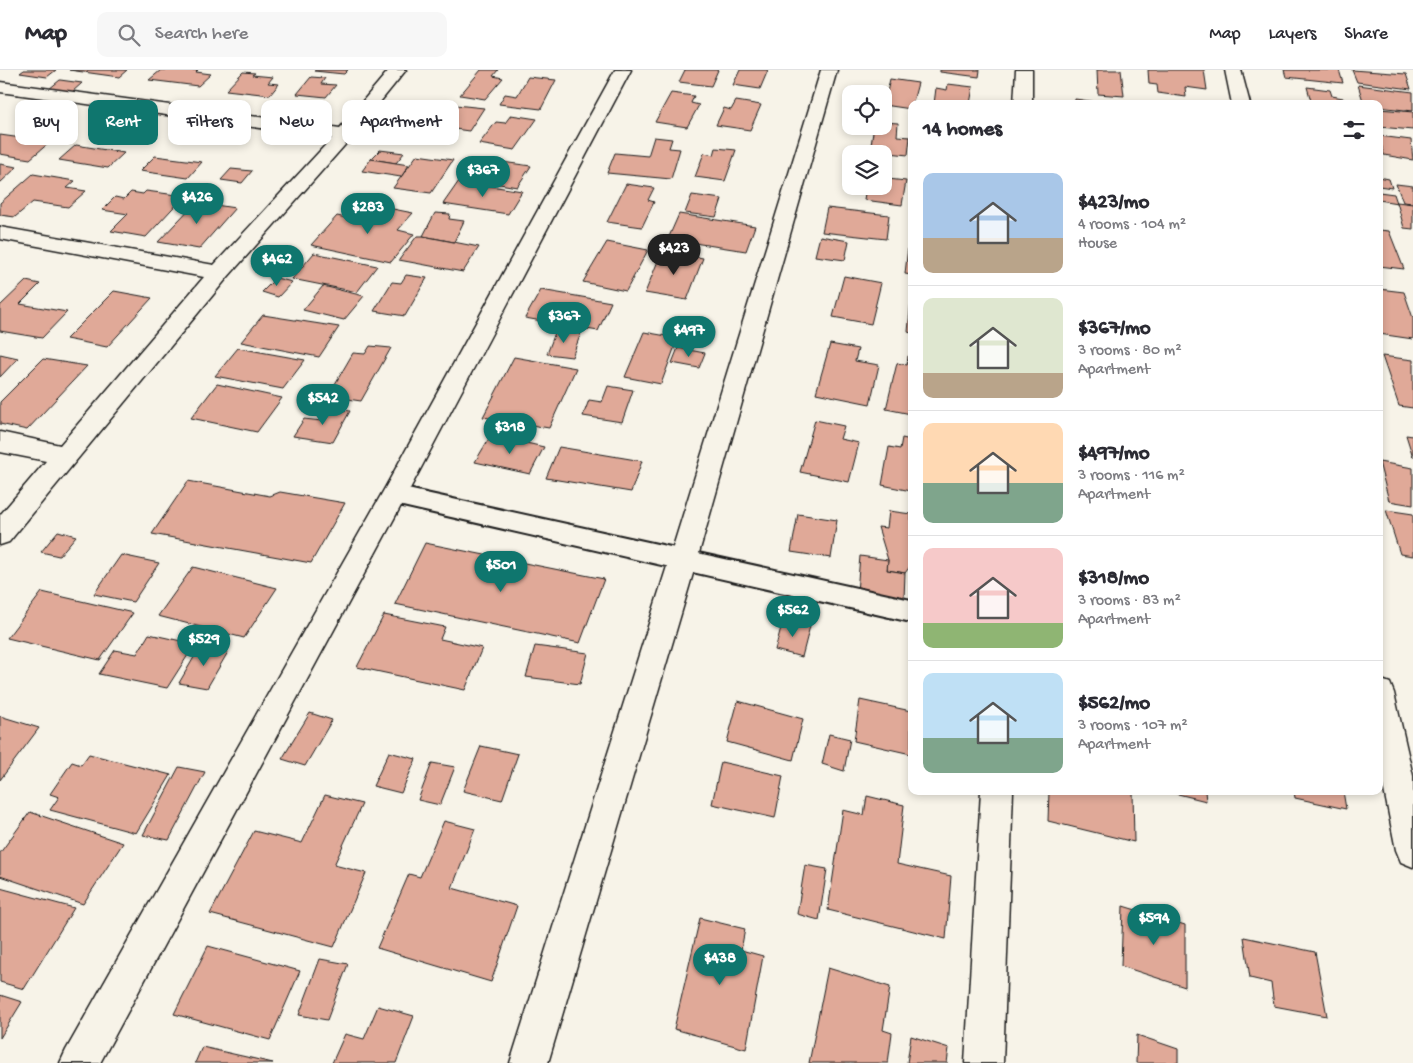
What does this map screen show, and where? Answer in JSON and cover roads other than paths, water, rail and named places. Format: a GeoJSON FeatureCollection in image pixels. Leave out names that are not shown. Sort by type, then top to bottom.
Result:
{"type":"FeatureCollection","features":[{"type":"Feature","properties":{"kind":"street"},"geometry":{"type":"LineString","coordinates":[[373,100],[398,70]]}},
{"type":"Feature","properties":{"kind":"street"},"geometry":{"type":"LineString","coordinates":[[79,1063],[394,495],[623,70]]}},
{"type":"Feature","properties":{"kind":"street"},"geometry":{"type":"LineString","coordinates":[[529,1063],[683,560],[829,70]]}},
{"type":"Feature","properties":{"kind":"street"},"geometry":{"type":"LineString","coordinates":[[1023,100],[1024,70]]}},
{"type":"Feature","properties":{"kind":"street"},"geometry":{"type":"LineString","coordinates":[[1233,70],[1240,100]]}},
{"type":"Feature","properties":{"kind":"street"},"geometry":{"type":"LineString","coordinates":[[0,87],[342,134]]}},
{"type":"Feature","properties":{"kind":"street"},"geometry":{"type":"LineString","coordinates":[[0,534],[219,273],[342,137]]}},
{"type":"Feature","properties":{"kind":"street"},"geometry":{"type":"LineString","coordinates":[[0,233],[219,273]]}},
{"type":"Feature","properties":{"kind":"street"},"geometry":{"type":"LineString","coordinates":[[0,442],[66,456]]}},
{"type":"Feature","properties":{"kind":"street"},"geometry":{"type":"LineString","coordinates":[[1383,716],[1413,850]]}},
{"type":"Feature","properties":{"kind":"street"},"geometry":{"type":"LineString","coordinates":[[984,1063],[997,795]]}},
{"type":"Feature","properties":{"kind":"lane"},"geometry":{"type":"LineString","coordinates":[[394,495],[908,610]]}}]}
